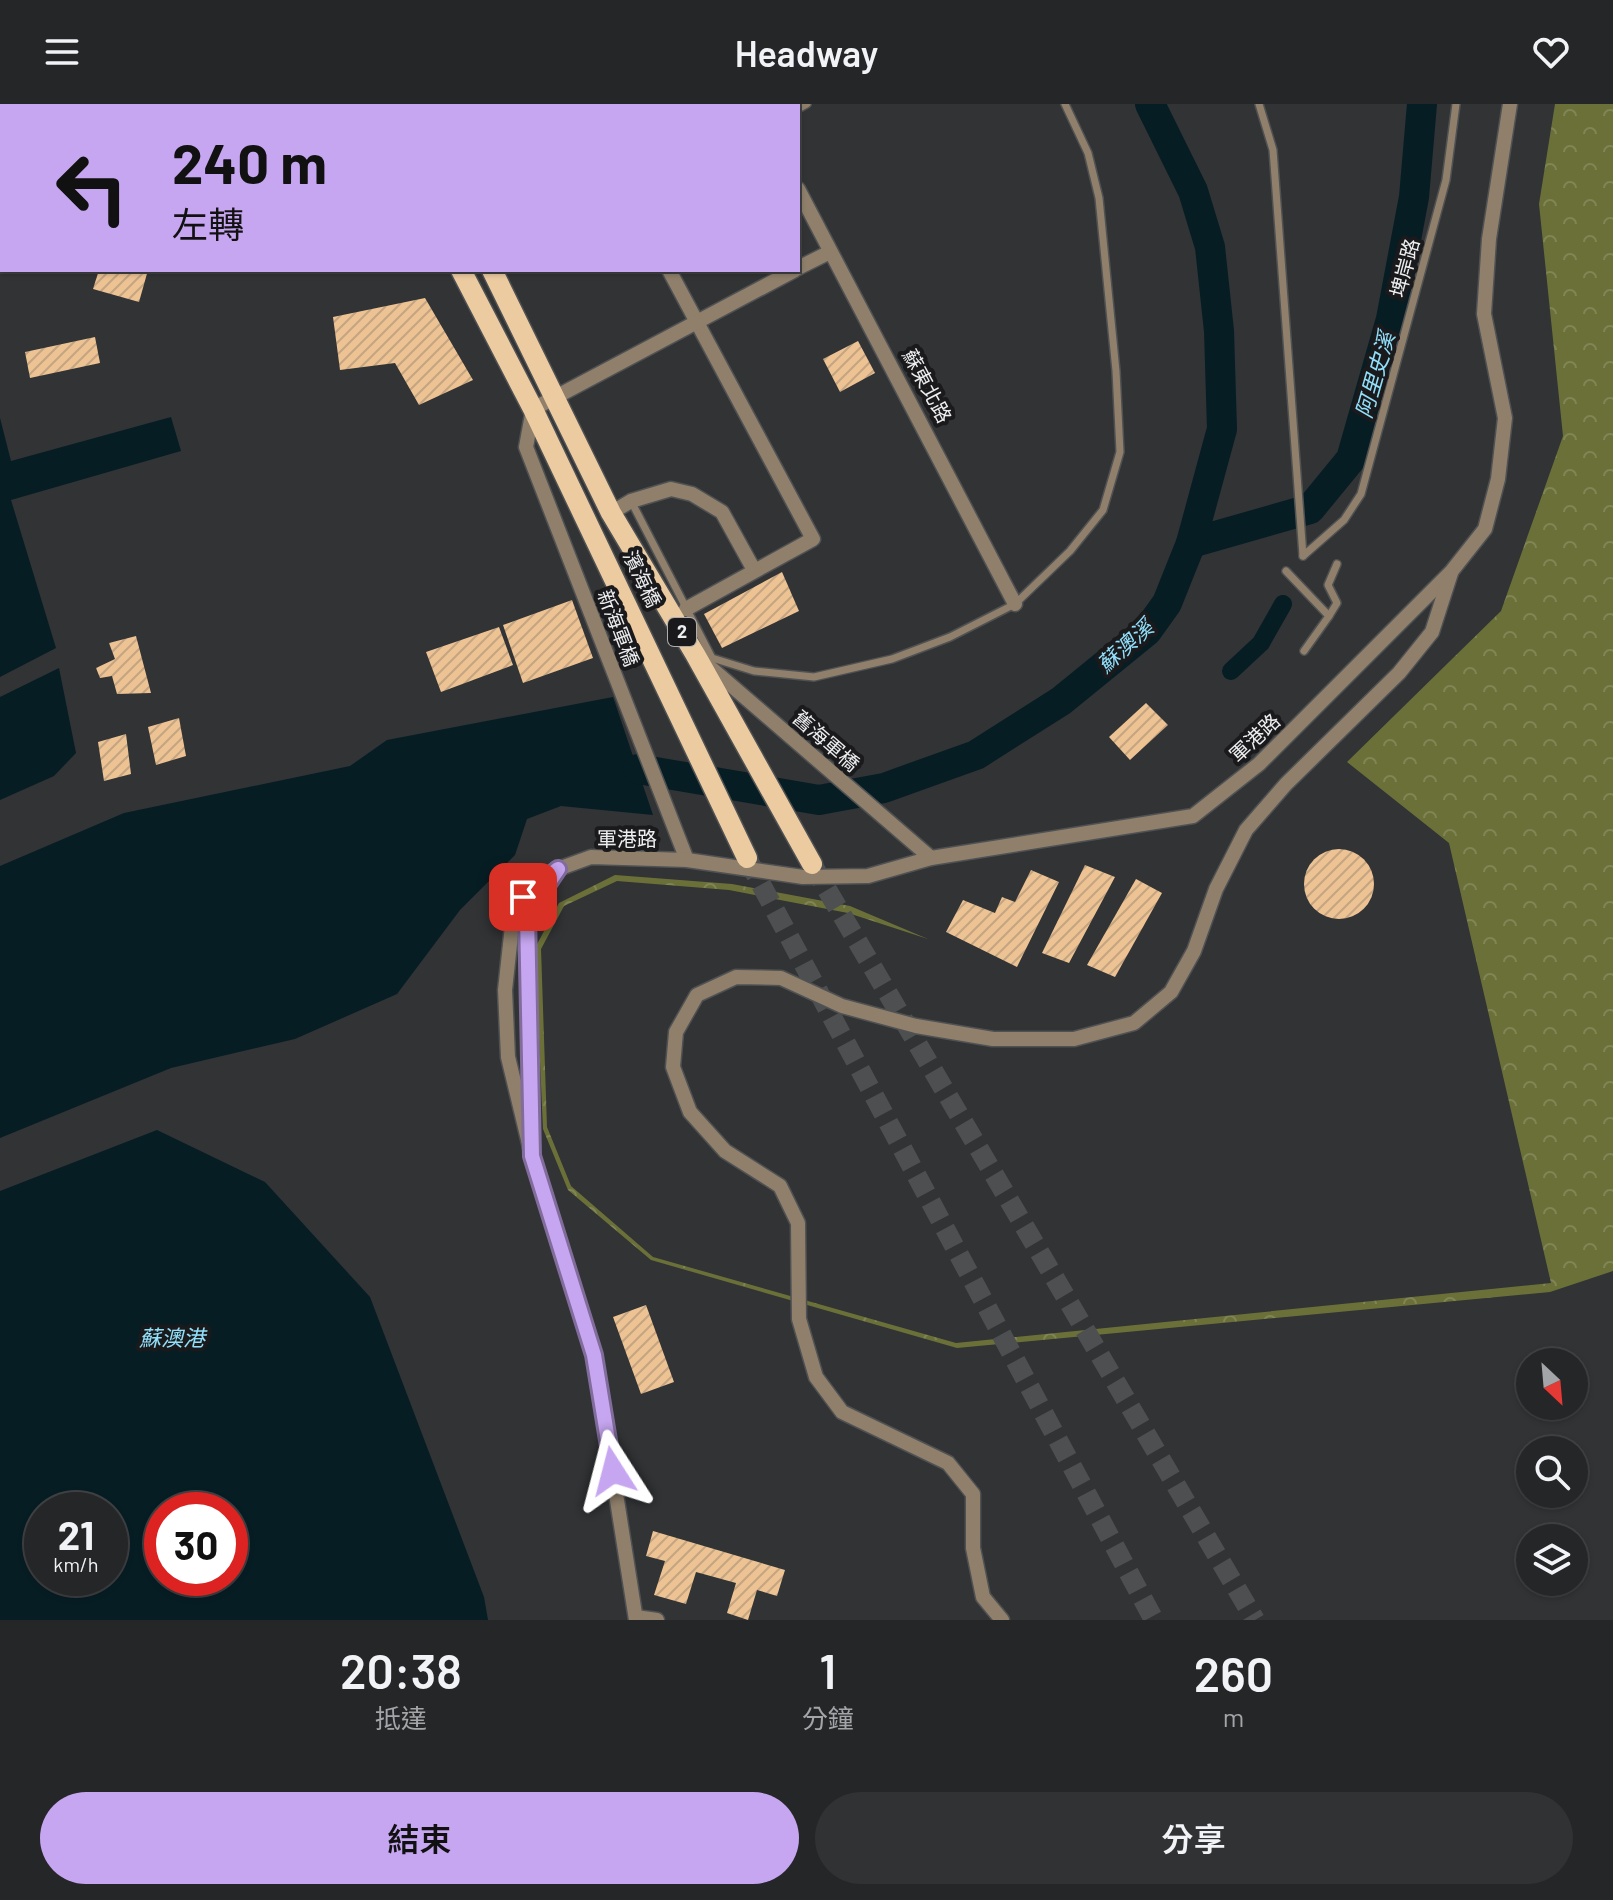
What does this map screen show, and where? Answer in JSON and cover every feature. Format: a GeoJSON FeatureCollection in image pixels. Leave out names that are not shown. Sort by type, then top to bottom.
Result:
{"type":"FeatureCollection","features":[{"type":"Feature","properties":{"kind":"main road","name":"2"},"geometry":{"type":"LineString","coordinates":[[496,272],[611,513],[695,654],[812,864]]}},
{"type":"Feature","properties":{"kind":"main road","name":"2"},"geometry":{"type":"LineString","coordinates":[[465,278],[533,409]]}},
{"type":"Feature","properties":{"kind":"main road","name":"濱海橋"},"geometry":{"type":"LineString","coordinates":[[533,409],[747,858]]}},
{"type":"Feature","properties":{"kind":"street","name":"軍港路"},"geometry":{"type":"LineString","coordinates":[[558,869],[591,857],[687,860],[816,877],[868,876],[931,858],[1193,816],[1259,764],[1451,572],[1485,529],[1498,479],[1505,418],[1484,314],[1489,239],[1510,104]]}},
{"type":"Feature","properties":{"kind":"street","name":"蘇東北路"},"geometry":{"type":"LineString","coordinates":[[800,193],[1015,604]]}},
{"type":"Feature","properties":{"kind":"street"},"geometry":{"type":"LineString","coordinates":[[800,267],[830,252]]}},
{"type":"Feature","properties":{"kind":"street"},"geometry":{"type":"LineString","coordinates":[[670,272],[813,539],[686,609]]}},
{"type":"Feature","properties":{"kind":"street"},"geometry":{"type":"LineString","coordinates":[[533,409],[790,272]]}},
{"type":"Feature","properties":{"kind":"street","name":"新海軍橋"},"geometry":{"type":"LineString","coordinates":[[533,409],[526,447],[687,860]]}},
{"type":"Feature","properties":{"kind":"street"},"geometry":{"type":"LineString","coordinates":[[611,513],[631,501],[671,489],[692,494],[722,512],[754,570]]}},
{"type":"Feature","properties":{"kind":"street"},"geometry":{"type":"LineString","coordinates":[[1002,1620],[983,1597],[973,1548],[973,1494],[948,1463],[842,1412],[816,1377],[799,1319],[798,1223],[780,1186],[725,1151],[690,1112],[673,1067],[676,1032],[697,995],[736,977],[781,978],[842,1006],[916,1026],[993,1039],[1074,1039],[1134,1023],[1171,992],[1194,951],[1216,889],[1246,830],[1286,784],[1399,673],[1432,632],[1451,572]]}},
{"type":"Feature","properties":{"kind":"street","name":"舊海軍橋"},"geometry":{"type":"LineString","coordinates":[[695,654],[931,858]]}},
{"type":"Feature","properties":{"kind":"street"},"geometry":{"type":"LineString","coordinates":[[532,1156],[527,915],[558,869]]}},
{"type":"Feature","properties":{"kind":"street"},"geometry":{"type":"LineString","coordinates":[[558,869],[523,897],[512,926],[505,990],[508,1057],[532,1156],[594,1355],[636,1618],[657,1620]]}},
{"type":"Feature","properties":{"kind":"lane"},"geometry":{"type":"LineString","coordinates":[[631,501],[712,658],[754,671],[814,677],[892,659],[950,637],[1015,604],[1070,551],[1103,510],[1120,452],[1116,371],[1099,198],[1088,153],[1065,104]]}},
{"type":"Feature","properties":{"kind":"lane","name":"埤岸路"},"geometry":{"type":"LineString","coordinates":[[1259,104],[1273,150],[1303,556],[1344,520],[1361,494],[1446,180],[1456,104]]}},
{"type":"Feature","properties":{"kind":"lane"},"geometry":{"type":"LineString","coordinates":[[465,278],[492,272]]}},
{"type":"Feature","properties":{"kind":"lane"},"geometry":{"type":"LineString","coordinates":[[1304,651],[1337,603],[1328,585],[1337,564]]}},
{"type":"Feature","properties":{"kind":"lane"},"geometry":{"type":"LineString","coordinates":[[1286,571],[1329,616]]}},
{"type":"Feature","properties":{"kind":"green space"},"geometry":{"type":"Polygon","coordinates":[[[1555,104],[1613,104],[1613,1271],[1550,1292],[957,1348],[651,1260],[568,1190],[543,1129],[535,948],[559,903],[615,875],[732,884],[850,906],[928,939],[848,913],[729,890],[617,881],[564,906],[541,949],[547,1127],[571,1186],[653,1257],[956,1343],[1551,1283],[1449,843],[1347,762],[1501,611],[1563,436],[1539,204],[1555,104]]]}},
{"type":"Feature","properties":{"kind":"water"},"geometry":{"type":"Polygon","coordinates":[[[171,417],[181,451],[11,500],[56,648],[0,677],[0,418],[11,461],[171,417]]]}},
{"type":"Feature","properties":{"kind":"water"},"geometry":{"type":"Polygon","coordinates":[[[59,668],[76,753],[54,776],[0,800],[0,697],[59,668]]]}},
{"type":"Feature","properties":{"kind":"water"},"geometry":{"type":"Polygon","coordinates":[[[613,697],[653,815],[561,806],[527,819],[515,855],[460,910],[397,994],[295,1039],[171,1068],[0,1138],[0,866],[124,813],[350,766],[387,740],[613,697]]]}},
{"type":"Feature","properties":{"kind":"water","name":"蘇澳港"},"geometry":{"type":"Polygon","coordinates":[[[157,1130],[265,1182],[370,1297],[484,1597],[488,1620],[0,1620],[0,1191],[157,1130]]]}},
{"type":"Feature","properties":{"kind":"building"},"geometry":{"type":"Polygon","coordinates":[[[98,272],[147,272],[139,302],[93,289],[98,272]]]}},
{"type":"Feature","properties":{"kind":"building"},"geometry":{"type":"Polygon","coordinates":[[[425,298],[473,380],[419,405],[395,363],[340,370],[333,317],[425,298]]]}},
{"type":"Feature","properties":{"kind":"building"},"geometry":{"type":"Polygon","coordinates":[[[95,337],[100,363],[30,378],[25,352],[95,337]]]}},
{"type":"Feature","properties":{"kind":"building"},"geometry":{"type":"Polygon","coordinates":[[[858,341],[875,373],[840,392],[823,359],[858,341]]]}},
{"type":"Feature","properties":{"kind":"building"},"geometry":{"type":"Polygon","coordinates":[[[782,572],[799,611],[722,648],[704,614],[782,572]]]}},
{"type":"Feature","properties":{"kind":"building"},"geometry":{"type":"Polygon","coordinates":[[[572,600],[593,658],[523,683],[503,625],[572,600]]]}},
{"type":"Feature","properties":{"kind":"building"},"geometry":{"type":"Polygon","coordinates":[[[499,627],[513,665],[441,692],[426,652],[499,627]]]}},
{"type":"Feature","properties":{"kind":"building"},"geometry":{"type":"Polygon","coordinates":[[[136,636],[151,693],[117,694],[112,676],[100,678],[96,668],[115,659],[109,643],[136,636]]]}},
{"type":"Feature","properties":{"kind":"building"},"geometry":{"type":"Polygon","coordinates":[[[1146,703],[1168,725],[1130,760],[1109,737],[1146,703]]]}},
{"type":"Feature","properties":{"kind":"building"},"geometry":{"type":"Polygon","coordinates":[[[179,718],[186,756],[156,765],[148,727],[179,718]]]}},
{"type":"Feature","properties":{"kind":"building"},"geometry":{"type":"Polygon","coordinates":[[[126,734],[131,774],[104,781],[98,742],[126,734]]]}},
{"type":"Feature","properties":{"kind":"building"},"geometry":{"type":"Polygon","coordinates":[[[1339,849],[1358,855],[1368,865],[1374,884],[1368,903],[1358,913],[1339,919],[1320,913],[1310,903],[1304,884],[1310,865],[1320,855],[1339,849]]]}},
{"type":"Feature","properties":{"kind":"building"},"geometry":{"type":"Polygon","coordinates":[[[1085,865],[1115,877],[1069,963],[1042,953],[1085,865]]]}},
{"type":"Feature","properties":{"kind":"building"},"geometry":{"type":"Polygon","coordinates":[[[1031,870],[1059,882],[1017,967],[946,932],[963,900],[995,913],[1002,897],[1015,902],[1031,870]]]}},
{"type":"Feature","properties":{"kind":"building"},"geometry":{"type":"Polygon","coordinates":[[[1136,879],[1162,893],[1115,977],[1087,965],[1136,879]]]}},
{"type":"Feature","properties":{"kind":"building"},"geometry":{"type":"Polygon","coordinates":[[[646,1305],[674,1382],[641,1394],[613,1317],[646,1305]]]}},
{"type":"Feature","properties":{"kind":"building"},"geometry":{"type":"Polygon","coordinates":[[[653,1531],[785,1570],[777,1596],[757,1590],[748,1620],[727,1613],[736,1583],[696,1572],[686,1604],[654,1595],[665,1561],[646,1556],[653,1531]]]}},
{"type":"Feature","properties":{"kind":"waterway","name":"蘇澳溪"},"geometry":{"type":"LineString","coordinates":[[638,769],[819,800],[884,788],[976,755],[1061,701],[1147,631],[1167,603],[1191,543],[1222,429],[1219,331],[1210,247],[1193,191],[1150,104]]}},
{"type":"Feature","properties":{"kind":"waterway","name":"阿里史溪"},"geometry":{"type":"LineString","coordinates":[[1191,543],[1310,509],[1351,459],[1391,319],[1414,197],[1422,104]]}},
{"type":"Feature","properties":{"kind":"waterway"},"geometry":{"type":"LineString","coordinates":[[1231,671],[1261,643],[1283,604]]}},
{"type":"Feature","properties":{"kind":"tunnel"},"geometry":{"type":"LineString","coordinates":[[747,858],[1154,1620]]}},
{"type":"Feature","properties":{"kind":"tunnel"},"geometry":{"type":"LineString","coordinates":[[812,864],[1255,1620]]}},
{"type":"Feature","properties":{"kind":"route"},"geometry":{"type":"LineString","coordinates":[[523,897],[558,869],[527,915],[532,1156],[594,1355],[613,1471]]}}]}
